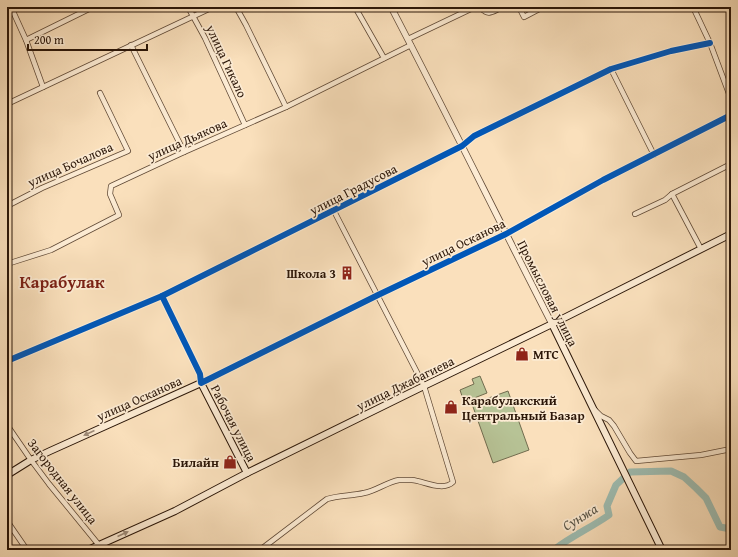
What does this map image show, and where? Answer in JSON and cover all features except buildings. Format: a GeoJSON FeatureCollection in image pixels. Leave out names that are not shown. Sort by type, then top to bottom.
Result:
{"type":"FeatureCollection","features":[{"type":"Feature","properties":{"kind":"main road","name":"улица Джабагиева"},"geometry":{"type":"LineString","coordinates":[[88,550],[101,547],[175,511],[247,473],[552,324],[731,234]]}},
{"type":"Feature","properties":{"kind":"main road","name":"Промысловая улица"},"geometry":{"type":"LineString","coordinates":[[552,324],[662,550]]}},
{"type":"Feature","properties":{"kind":"main road","name":"улица Осканова"},"geometry":{"type":"LineString","coordinates":[[7,475],[31,460],[201,383]]}},
{"type":"Feature","properties":{"kind":"main road","name":"Рабочая улица"},"geometry":{"type":"LineString","coordinates":[[201,383],[247,473]]}},
{"type":"Feature","properties":{"kind":"street"},"geometry":{"type":"LineString","coordinates":[[10,7],[26,40],[43,87]]}},
{"type":"Feature","properties":{"kind":"street"},"geometry":{"type":"LineString","coordinates":[[26,40],[93,7]]}},
{"type":"Feature","properties":{"kind":"street","name":"улица Гикало"},"geometry":{"type":"LineString","coordinates":[[188,7],[205,38],[245,125]]}},
{"type":"Feature","properties":{"kind":"street"},"geometry":{"type":"LineString","coordinates":[[7,104],[213,7]]}},
{"type":"Feature","properties":{"kind":"street"},"geometry":{"type":"LineString","coordinates":[[236,7],[286,107]]}},
{"type":"Feature","properties":{"kind":"street"},"geometry":{"type":"LineString","coordinates":[[356,7],[384,58]]}},
{"type":"Feature","properties":{"kind":"street","name":"Промысловая улица"},"geometry":{"type":"LineString","coordinates":[[391,7],[552,324]]}},
{"type":"Feature","properties":{"kind":"street"},"geometry":{"type":"LineString","coordinates":[[408,39],[475,7],[481,8],[488,13],[503,7]]}},
{"type":"Feature","properties":{"kind":"street"},"geometry":{"type":"LineString","coordinates":[[519,7],[524,17],[543,7]]}},
{"type":"Feature","properties":{"kind":"street"},"geometry":{"type":"LineString","coordinates":[[694,7],[710,43],[731,99]]}},
{"type":"Feature","properties":{"kind":"street","name":"улица Градусова"},"geometry":{"type":"LineString","coordinates":[[7,361],[162,296],[462,146],[474,136],[611,69],[671,51],[710,43]]}},
{"type":"Feature","properties":{"kind":"street"},"geometry":{"type":"LineString","coordinates":[[131,45],[184,152]]}},
{"type":"Feature","properties":{"kind":"street","name":"улица Дьякова"},"geometry":{"type":"LineString","coordinates":[[7,264],[50,250],[119,215],[110,194],[111,186],[286,107],[411,45]]}},
{"type":"Feature","properties":{"kind":"street"},"geometry":{"type":"LineString","coordinates":[[611,69],[654,155]]}},
{"type":"Feature","properties":{"kind":"street","name":"улица Бочалова"},"geometry":{"type":"LineString","coordinates":[[7,206],[42,188],[128,151],[100,93]]}},
{"type":"Feature","properties":{"kind":"street","name":"улица Осканова"},"geometry":{"type":"LineString","coordinates":[[201,383],[378,295],[506,234],[603,180],[731,115]]}},
{"type":"Feature","properties":{"kind":"street"},"geometry":{"type":"LineString","coordinates":[[635,214],[665,200],[672,194],[731,164]]}},
{"type":"Feature","properties":{"kind":"street"},"geometry":{"type":"LineString","coordinates":[[672,194],[701,249]]}},
{"type":"Feature","properties":{"kind":"street"},"geometry":{"type":"LineString","coordinates":[[260,550],[327,499],[342,495],[365,493],[398,480],[414,480],[428,484],[446,486],[454,482],[424,386],[334,211]]}},
{"type":"Feature","properties":{"kind":"street","name":"Рабочая улица"},"geometry":{"type":"LineString","coordinates":[[162,296],[200,374],[201,383]]}},
{"type":"Feature","properties":{"kind":"street"},"geometry":{"type":"LineString","coordinates":[[594,409],[601,416],[609,420],[614,426],[636,461],[701,455],[731,449]]}},
{"type":"Feature","properties":{"kind":"street","name":"Загородная улица"},"geometry":{"type":"LineString","coordinates":[[7,425],[31,460],[101,547]]}},
{"type":"Feature","properties":{"kind":"street"},"geometry":{"type":"LineString","coordinates":[[7,521],[27,550]]}},
{"type":"Feature","properties":{"kind":"green space"},"geometry":{"type":"Polygon","coordinates":[[[480,376],[487,393],[464,402],[460,390],[474,384],[472,379],[480,376]]]}},
{"type":"Feature","properties":{"kind":"green space"},"geometry":{"type":"Polygon","coordinates":[[[508,391],[529,450],[493,463],[472,404],[508,391]]]}},
{"type":"Feature","properties":{"kind":"waterway","name":"Сунжа"},"geometry":{"type":"LineString","coordinates":[[555,550],[568,540],[609,515],[607,506],[616,485],[630,472],[671,471],[684,477],[706,498],[720,527],[731,529]]}},
{"type":"Feature","properties":{"kind":"cycle path"},"geometry":{"type":"LineString","coordinates":[[7,361],[162,296],[462,146],[474,136],[611,69],[671,51],[710,43]]}},
{"type":"Feature","properties":{"kind":"cycle path"},"geometry":{"type":"LineString","coordinates":[[162,296],[200,374],[201,383],[378,295],[506,234],[603,180],[731,115]]}},
{"type":"Feature","properties":{"kind":"place","name":"Школа 3"},"geometry":{"type":"Point","coordinates":[347,273]}},
{"type":"Feature","properties":{"kind":"place","name":"МТС"},"geometry":{"type":"Point","coordinates":[522,354]}},
{"type":"Feature","properties":{"kind":"place","name":"Карабулакский Центральный Базар"},"geometry":{"type":"Point","coordinates":[451,407]}},
{"type":"Feature","properties":{"kind":"place","name":"Билайн"},"geometry":{"type":"Point","coordinates":[230,462]}},
{"type":"Feature","properties":{"kind":"district","name":"Карабулак"},"geometry":{"type":"Point","coordinates":[62,282]}}]}
